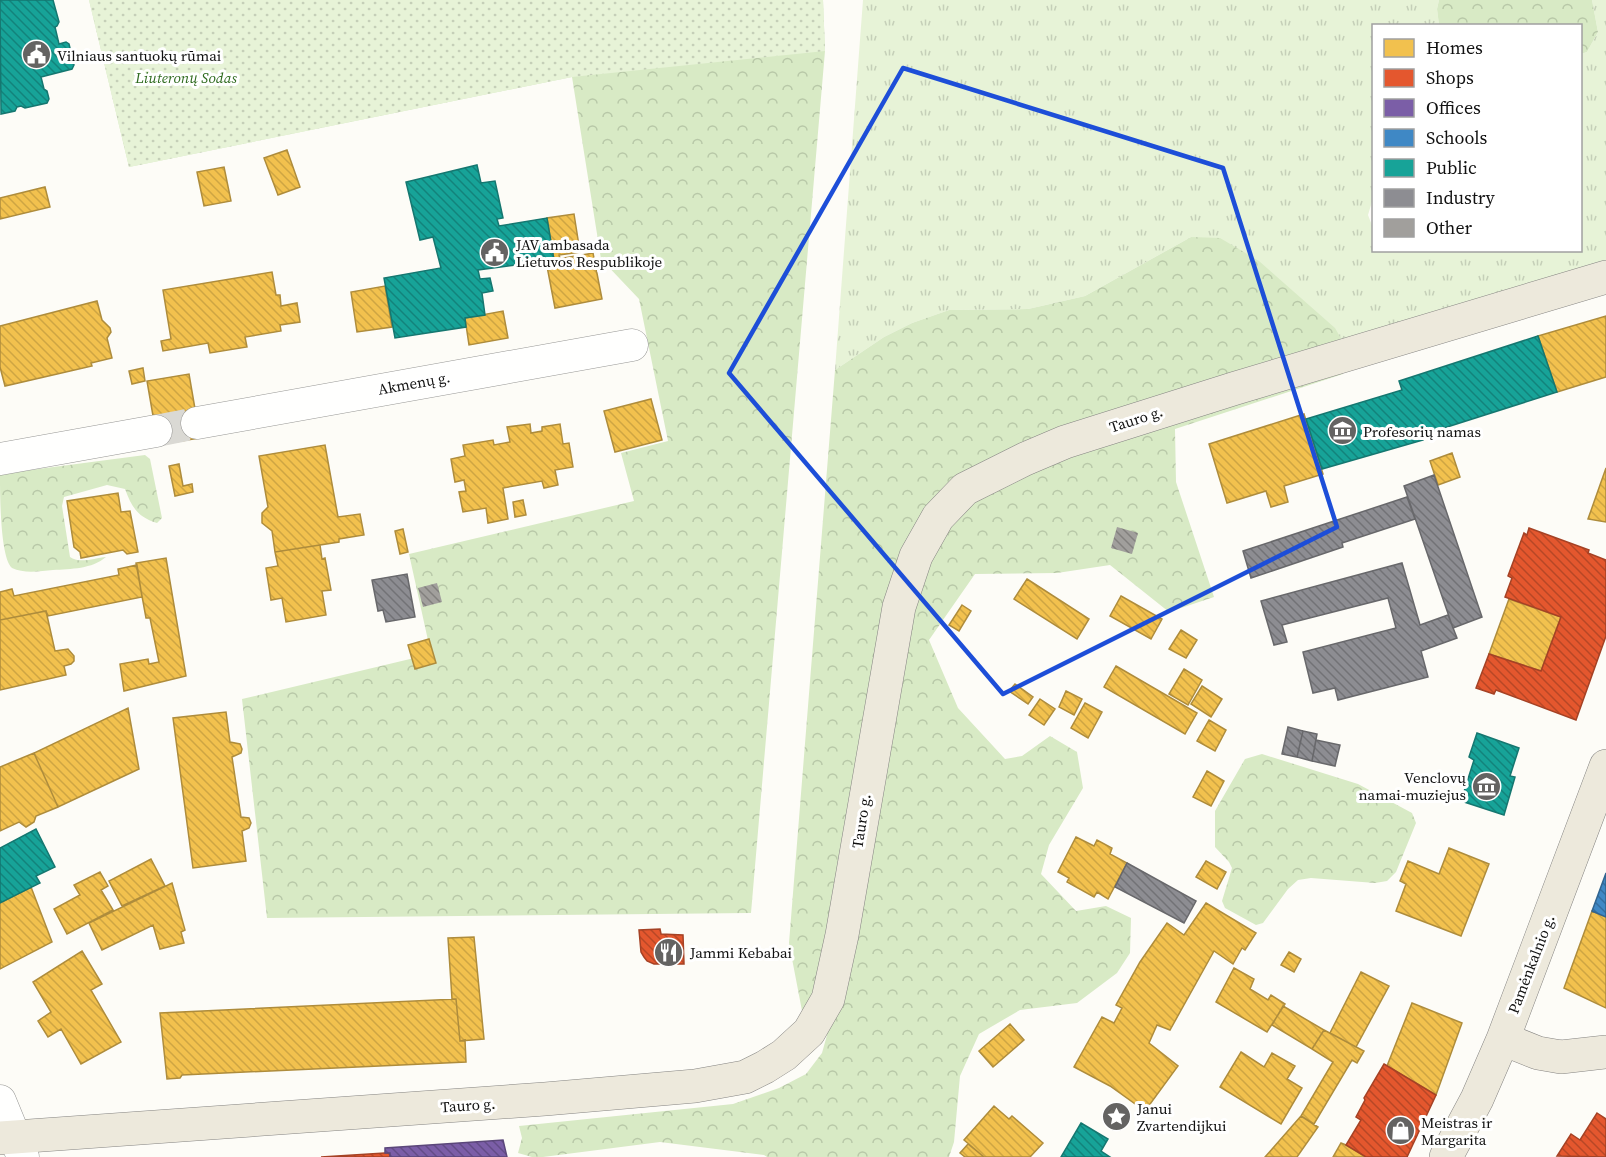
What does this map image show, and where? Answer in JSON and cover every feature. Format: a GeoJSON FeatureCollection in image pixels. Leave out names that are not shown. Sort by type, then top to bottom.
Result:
{"type":"FeatureCollection","features":[{"type":"Feature","properties":{"kind":"main road","name":"Tauro g."},"geometry":{"type":"LineString","coordinates":[[12,1144],[695,1086],[745,1077],[765,1067],[784,1055],[809,1032],[828,999],[842,935],[899,607],[916,556],[939,517],[965,489],[1065,442],[1606,277]]}},
{"type":"Feature","properties":{"kind":"main road","name":"Pamėnkalnio g."},"geometry":{"type":"LineString","coordinates":[[1446,1157],[1477,1099],[1503,1039],[1606,766]]}},
{"type":"Feature","properties":{"kind":"main road"},"geometry":{"type":"LineString","coordinates":[[1503,1039],[1538,1053],[1561,1057],[1606,1052]]}},
{"type":"Feature","properties":{"kind":"street","name":"Akmenų g."},"geometry":{"type":"LineString","coordinates":[[197,423],[632,345]]}},
{"type":"Feature","properties":{"kind":"street"},"geometry":{"type":"LineString","coordinates":[[0,459],[156,431]]}},
{"type":"Feature","properties":{"kind":"street"},"geometry":{"type":"LineString","coordinates":[[0,1101],[12,1144]]}},
{"type":"Feature","properties":{"kind":"highlighted area"},"geometry":{"type":"Polygon","coordinates":[[[903,68],[1223,168],[1337,527],[1003,694],[729,373],[903,68]]]}},
{"type":"Feature","properties":{"kind":"green space"},"geometry":{"type":"Polygon","coordinates":[[[89,0],[823,0],[825,51],[751,913],[267,918],[242,699],[431,654],[409,554],[634,501],[621,453],[668,441],[639,299],[601,259],[572,77],[129,167],[89,0]]]}},
{"type":"Feature","properties":{"kind":"green space","name":"Liuteronų Sodas"},"geometry":{"type":"Polygon","coordinates":[[[89,0],[823,0],[825,51],[572,77],[129,167],[89,0]]]}},
{"type":"Feature","properties":{"kind":"green space"},"geometry":{"type":"Polygon","coordinates":[[[863,0],[1439,0],[1437,9],[1439,24],[1372,24],[1372,202],[1368,215],[1372,225],[1372,252],[1582,252],[1582,54],[1587,52],[1598,32],[1592,0],[1606,0],[1606,261],[1343,342],[1191,237],[1085,296],[1028,309],[949,310],[912,323],[884,337],[835,370],[863,0]]]}},
{"type":"Feature","properties":{"kind":"green space"},"geometry":{"type":"Polygon","coordinates":[[[1439,0],[1592,0],[1598,32],[1587,52],[1582,54],[1582,24],[1439,24],[1437,9],[1439,0]]]}},
{"type":"Feature","properties":{"kind":"green space"},"geometry":{"type":"Polygon","coordinates":[[[1191,237],[1220,238],[1259,261],[1335,328],[1343,342],[1343,374],[1175,429],[1176,482],[1214,597],[1169,612],[1110,565],[1057,573],[975,574],[929,640],[958,708],[1005,759],[1022,756],[1050,736],[1077,752],[1083,788],[1049,845],[1041,874],[1076,911],[1106,906],[1131,918],[1130,953],[1117,973],[1077,1003],[1020,1010],[979,1034],[960,1076],[954,1142],[949,1157],[767,1157],[660,1142],[543,1157],[518,1153],[522,1138],[519,1126],[733,1104],[779,1088],[806,1074],[822,1053],[827,1035],[803,1016],[789,943],[835,370],[884,337],[912,323],[949,310],[1028,309],[1085,296],[1191,237]]]}},
{"type":"Feature","properties":{"kind":"green space"},"geometry":{"type":"Polygon","coordinates":[[[145,455],[150,459],[162,518],[157,523],[145,518],[137,511],[125,489],[107,485],[64,497],[62,506],[70,557],[82,560],[106,557],[94,564],[74,569],[32,572],[12,568],[8,562],[3,539],[0,474],[145,455]]]}},
{"type":"Feature","properties":{"kind":"green space"},"geometry":{"type":"Polygon","coordinates":[[[1262,754],[1358,784],[1412,813],[1416,823],[1396,872],[1387,881],[1375,883],[1311,878],[1298,880],[1288,889],[1263,923],[1256,925],[1225,908],[1222,901],[1232,868],[1215,847],[1215,811],[1245,759],[1262,754]]]}},
{"type":"Feature","properties":{"kind":"building: Homes"},"geometry":{"type":"Polygon","coordinates":[[[287,150],[300,187],[278,195],[264,158],[287,150]]]}},
{"type":"Feature","properties":{"kind":"building: Homes"},"geometry":{"type":"Polygon","coordinates":[[[224,167],[231,201],[204,206],[197,172],[224,167]]]}},
{"type":"Feature","properties":{"kind":"building: Homes"},"geometry":{"type":"Polygon","coordinates":[[[45,187],[50,207],[0,219],[0,198],[45,187]]]}},
{"type":"Feature","properties":{"kind":"building: Homes"},"geometry":{"type":"Polygon","coordinates":[[[574,214],[580,252],[559,255],[560,258],[554,260],[547,218],[574,214]]]}},
{"type":"Feature","properties":{"kind":"building: Homes"},"geometry":{"type":"Polygon","coordinates":[[[593,253],[602,299],[555,308],[546,261],[593,253]]]}},
{"type":"Feature","properties":{"kind":"building: Homes"},"geometry":{"type":"Polygon","coordinates":[[[272,272],[276,295],[280,295],[281,306],[297,303],[300,322],[280,325],[281,331],[245,337],[247,347],[210,353],[208,343],[163,351],[161,341],[171,339],[163,290],[272,272]]]}},
{"type":"Feature","properties":{"kind":"building: Homes"},"geometry":{"type":"Polygon","coordinates":[[[385,286],[392,327],[357,332],[351,292],[385,286]]]}},
{"type":"Feature","properties":{"kind":"building: Homes"},"geometry":{"type":"Polygon","coordinates":[[[97,301],[102,320],[110,328],[111,332],[107,338],[112,358],[91,363],[92,366],[5,386],[0,367],[0,326],[97,301]]]}},
{"type":"Feature","properties":{"kind":"building: Homes"},"geometry":{"type":"Polygon","coordinates":[[[503,311],[508,338],[469,345],[465,318],[503,311]]]}},
{"type":"Feature","properties":{"kind":"building: Homes"},"geometry":{"type":"Polygon","coordinates":[[[1606,316],[1606,377],[1557,392],[1538,336],[1606,316]]]}},
{"type":"Feature","properties":{"kind":"building: Homes"},"geometry":{"type":"Polygon","coordinates":[[[143,368],[145,381],[132,384],[129,371],[143,368]]]}},
{"type":"Feature","properties":{"kind":"building: Homes"},"geometry":{"type":"Polygon","coordinates":[[[189,374],[200,438],[158,445],[147,381],[189,374]]]}},
{"type":"Feature","properties":{"kind":"building: Homes"},"geometry":{"type":"Polygon","coordinates":[[[651,399],[662,440],[615,452],[604,411],[651,399]]]}},
{"type":"Feature","properties":{"kind":"building: Homes"},"geometry":{"type":"Polygon","coordinates":[[[1304,414],[1323,474],[1284,486],[1288,502],[1271,507],[1266,491],[1227,503],[1209,444],[1304,414]]]}},
{"type":"Feature","properties":{"kind":"building: Homes"},"geometry":{"type":"Polygon","coordinates":[[[530,424],[531,433],[542,431],[542,427],[560,424],[563,444],[569,443],[573,467],[555,470],[558,485],[544,488],[542,481],[503,488],[508,519],[488,523],[486,508],[463,512],[459,492],[466,491],[464,480],[455,482],[451,459],[465,456],[463,445],[493,440],[494,445],[510,442],[507,427],[530,424]]]}},
{"type":"Feature","properties":{"kind":"building: Homes"},"geometry":{"type":"Polygon","coordinates":[[[325,445],[338,517],[360,514],[364,535],[339,539],[339,542],[275,552],[272,531],[262,523],[262,513],[268,507],[259,456],[325,445]]]}},
{"type":"Feature","properties":{"kind":"building: Homes"},"geometry":{"type":"Polygon","coordinates":[[[1452,453],[1460,477],[1438,485],[1430,461],[1452,453]]]}},
{"type":"Feature","properties":{"kind":"building: Homes"},"geometry":{"type":"Polygon","coordinates":[[[179,464],[183,486],[192,484],[193,492],[175,496],[169,466],[179,464]]]}},
{"type":"Feature","properties":{"kind":"building: Homes"},"geometry":{"type":"Polygon","coordinates":[[[1606,468],[1606,522],[1588,519],[1606,468]]]}},
{"type":"Feature","properties":{"kind":"building: Homes"},"geometry":{"type":"Polygon","coordinates":[[[118,493],[121,512],[130,511],[138,552],[127,554],[123,550],[81,558],[80,552],[74,547],[67,501],[118,493]]]}},
{"type":"Feature","properties":{"kind":"building: Homes"},"geometry":{"type":"Polygon","coordinates":[[[523,500],[526,515],[515,517],[513,502],[523,500]]]}},
{"type":"Feature","properties":{"kind":"building: Homes"},"geometry":{"type":"Polygon","coordinates":[[[403,529],[408,552],[400,554],[395,531],[403,529]]]}},
{"type":"Feature","properties":{"kind":"building: Homes"},"geometry":{"type":"Polygon","coordinates":[[[320,545],[331,590],[322,591],[326,615],[286,622],[282,598],[271,600],[266,568],[278,566],[275,552],[320,545]]]}},
{"type":"Feature","properties":{"kind":"building: Homes"},"geometry":{"type":"Polygon","coordinates":[[[166,558],[186,676],[124,691],[120,664],[148,659],[149,664],[159,662],[150,618],[146,618],[136,563],[166,558]]]}},
{"type":"Feature","properties":{"kind":"building: Homes"},"geometry":{"type":"Polygon","coordinates":[[[137,565],[142,597],[48,616],[46,611],[0,620],[0,592],[12,589],[14,596],[119,575],[118,569],[137,565]]]}},
{"type":"Feature","properties":{"kind":"building: Homes"},"geometry":{"type":"Polygon","coordinates":[[[1027,579],[1089,619],[1077,639],[1014,599],[1027,579]]]}},
{"type":"Feature","properties":{"kind":"building: Homes"},"geometry":{"type":"Polygon","coordinates":[[[1121,596],[1162,619],[1151,639],[1110,616],[1121,596]]]}},
{"type":"Feature","properties":{"kind":"building: Homes"},"geometry":{"type":"Polygon","coordinates":[[[1509,599],[1561,617],[1541,671],[1489,654],[1509,599]]]}},
{"type":"Feature","properties":{"kind":"building: Homes"},"geometry":{"type":"Polygon","coordinates":[[[962,605],[971,611],[959,631],[949,625],[962,605]]]}},
{"type":"Feature","properties":{"kind":"building: Homes"},"geometry":{"type":"Polygon","coordinates":[[[46,611],[55,651],[68,649],[74,656],[71,664],[64,666],[66,675],[0,690],[0,620],[46,611]]]}},
{"type":"Feature","properties":{"kind":"building: Homes"},"geometry":{"type":"Polygon","coordinates":[[[1181,630],[1197,640],[1186,658],[1169,649],[1181,630]]]}},
{"type":"Feature","properties":{"kind":"building: Homes"},"geometry":{"type":"Polygon","coordinates":[[[429,639],[436,663],[415,669],[408,645],[429,639]]]}},
{"type":"Feature","properties":{"kind":"building: Homes"},"geometry":{"type":"Polygon","coordinates":[[[1116,666],[1197,713],[1185,734],[1104,687],[1116,666]]]}},
{"type":"Feature","properties":{"kind":"building: Homes"},"geometry":{"type":"Polygon","coordinates":[[[1184,669],[1202,680],[1188,705],[1169,694],[1184,669]]]}},
{"type":"Feature","properties":{"kind":"building: Homes"},"geometry":{"type":"Polygon","coordinates":[[[1015,684],[1033,697],[1028,704],[1009,691],[1015,684]]]}},
{"type":"Feature","properties":{"kind":"building: Homes"},"geometry":{"type":"Polygon","coordinates":[[[1202,686],[1222,699],[1211,717],[1191,704],[1202,686]]]}},
{"type":"Feature","properties":{"kind":"building: Homes"},"geometry":{"type":"Polygon","coordinates":[[[1066,691],[1082,699],[1074,715],[1059,707],[1066,691]]]}},
{"type":"Feature","properties":{"kind":"building: Homes"},"geometry":{"type":"Polygon","coordinates":[[[1040,699],[1055,709],[1044,725],[1029,715],[1040,699]]]}},
{"type":"Feature","properties":{"kind":"building: Homes"},"geometry":{"type":"Polygon","coordinates":[[[1085,703],[1102,712],[1088,738],[1071,728],[1085,703]]]}},
{"type":"Feature","properties":{"kind":"building: Homes"},"geometry":{"type":"Polygon","coordinates":[[[128,708],[139,769],[58,807],[34,753],[128,708]]]}},
{"type":"Feature","properties":{"kind":"building: Homes"},"geometry":{"type":"Polygon","coordinates":[[[226,712],[230,742],[240,744],[242,749],[241,753],[232,757],[241,817],[249,818],[251,823],[249,828],[242,831],[246,861],[193,868],[173,718],[226,712]]]}},
{"type":"Feature","properties":{"kind":"building: Homes"},"geometry":{"type":"Polygon","coordinates":[[[1209,720],[1226,730],[1215,751],[1197,741],[1209,720]]]}},
{"type":"Feature","properties":{"kind":"building: Homes"},"geometry":{"type":"Polygon","coordinates":[[[34,753],[58,807],[36,816],[34,822],[26,827],[19,822],[0,831],[0,767],[34,753]]]}},
{"type":"Feature","properties":{"kind":"building: Homes"},"geometry":{"type":"Polygon","coordinates":[[[1207,771],[1224,781],[1211,806],[1193,797],[1207,771]]]}},
{"type":"Feature","properties":{"kind":"building: Homes"},"geometry":{"type":"Polygon","coordinates":[[[1076,837],[1094,846],[1097,840],[1112,848],[1110,854],[1127,863],[1108,899],[1097,892],[1094,897],[1067,882],[1069,878],[1058,872],[1076,837]]]}},
{"type":"Feature","properties":{"kind":"building: Homes"},"geometry":{"type":"Polygon","coordinates":[[[1449,848],[1489,864],[1461,936],[1396,911],[1406,884],[1400,881],[1408,861],[1439,874],[1449,848]]]}},
{"type":"Feature","properties":{"kind":"building: Homes"},"geometry":{"type":"Polygon","coordinates":[[[151,859],[165,886],[122,906],[109,881],[151,859]]]}},
{"type":"Feature","properties":{"kind":"building: Homes"},"geometry":{"type":"Polygon","coordinates":[[[1206,861],[1226,872],[1217,889],[1196,877],[1206,861]]]}},
{"type":"Feature","properties":{"kind":"building: Homes"},"geometry":{"type":"Polygon","coordinates":[[[100,872],[108,886],[101,890],[113,910],[67,934],[54,909],[80,895],[74,885],[100,872]]]}},
{"type":"Feature","properties":{"kind":"building: Homes"},"geometry":{"type":"Polygon","coordinates":[[[172,883],[185,930],[181,932],[184,943],[160,949],[153,925],[102,950],[89,923],[172,883]]]}},
{"type":"Feature","properties":{"kind":"building: Homes"},"geometry":{"type":"Polygon","coordinates":[[[31,887],[52,942],[0,969],[0,903],[31,887]]]}},
{"type":"Feature","properties":{"kind":"building: Homes"},"geometry":{"type":"Polygon","coordinates":[[[1206,903],[1256,933],[1245,950],[1242,948],[1233,964],[1214,951],[1170,1030],[1157,1025],[1149,1043],[1178,1066],[1145,1111],[1110,1086],[1074,1067],[1102,1017],[1114,1023],[1122,1008],[1116,1005],[1140,962],[1167,923],[1184,935],[1206,903]]]}},
{"type":"Feature","properties":{"kind":"building: Homes"},"geometry":{"type":"Polygon","coordinates":[[[1592,911],[1606,917],[1606,1008],[1564,988],[1592,911]]]}},
{"type":"Feature","properties":{"kind":"building: Homes"},"geometry":{"type":"Polygon","coordinates":[[[474,937],[484,1039],[460,1041],[456,999],[452,999],[448,938],[474,937]]]}},
{"type":"Feature","properties":{"kind":"building: Homes"},"geometry":{"type":"Polygon","coordinates":[[[82,951],[102,984],[91,990],[121,1042],[81,1064],[61,1029],[48,1037],[38,1021],[51,1012],[33,982],[82,951]]]}},
{"type":"Feature","properties":{"kind":"building: Homes"},"geometry":{"type":"Polygon","coordinates":[[[1289,952],[1301,959],[1294,972],[1281,965],[1289,952]]]}},
{"type":"Feature","properties":{"kind":"building: Homes"},"geometry":{"type":"Polygon","coordinates":[[[1234,968],[1254,979],[1250,989],[1268,1000],[1271,995],[1285,1004],[1267,1032],[1216,1002],[1234,968]]]}},
{"type":"Feature","properties":{"kind":"building: Homes"},"geometry":{"type":"Polygon","coordinates":[[[1361,972],[1389,986],[1356,1047],[1330,1033],[1361,972]]]}},
{"type":"Feature","properties":{"kind":"building: Homes"},"geometry":{"type":"Polygon","coordinates":[[[456,999],[460,1041],[465,1040],[466,1062],[182,1075],[180,1078],[167,1079],[160,1013],[456,999]]]}},
{"type":"Feature","properties":{"kind":"building: Homes"},"geometry":{"type":"Polygon","coordinates":[[[1412,1003],[1462,1023],[1436,1095],[1387,1066],[1412,1003]]]}},
{"type":"Feature","properties":{"kind":"building: Homes"},"geometry":{"type":"Polygon","coordinates":[[[1283,1006],[1324,1030],[1312,1049],[1272,1025],[1283,1006]]]}},
{"type":"Feature","properties":{"kind":"building: Homes"},"geometry":{"type":"Polygon","coordinates":[[[1010,1024],[1024,1040],[993,1067],[979,1051],[1010,1024]]]}},
{"type":"Feature","properties":{"kind":"building: Homes"},"geometry":{"type":"Polygon","coordinates":[[[1324,1030],[1364,1051],[1357,1063],[1352,1060],[1314,1124],[1301,1116],[1333,1062],[1312,1049],[1324,1030]]]}},
{"type":"Feature","properties":{"kind":"building: Homes"},"geometry":{"type":"Polygon","coordinates":[[[1241,1052],[1264,1067],[1272,1053],[1295,1066],[1287,1079],[1302,1088],[1281,1124],[1220,1087],[1241,1052]]]}},
{"type":"Feature","properties":{"kind":"building: Homes"},"geometry":{"type":"Polygon","coordinates":[[[994,1106],[1009,1119],[1012,1116],[1043,1143],[1030,1157],[984,1157],[964,1140],[994,1106]]]}},
{"type":"Feature","properties":{"kind":"building: Homes"},"geometry":{"type":"Polygon","coordinates":[[[1301,1116],[1318,1127],[1297,1157],[1265,1157],[1301,1116]]]}},
{"type":"Feature","properties":{"kind":"building: Homes"},"geometry":{"type":"Polygon","coordinates":[[[1341,1143],[1346,1145],[1366,1157],[1333,1157],[1341,1143]]]}},
{"type":"Feature","properties":{"kind":"building: Homes"},"geometry":{"type":"Polygon","coordinates":[[[968,1144],[984,1157],[965,1157],[960,1153],[968,1144]]]}},
{"type":"Feature","properties":{"kind":"building: Shops"},"geometry":{"type":"Polygon","coordinates":[[[1529,528],[1589,550],[1588,553],[1606,560],[1606,636],[1576,720],[1496,690],[1494,694],[1476,688],[1489,654],[1541,671],[1561,617],[1505,597],[1512,578],[1508,576],[1524,533],[1527,535],[1529,528]]]}},
{"type":"Feature","properties":{"kind":"building: Shops"},"geometry":{"type":"Polygon","coordinates":[[[660,929],[661,934],[683,935],[684,964],[654,964],[644,957],[641,952],[639,930],[660,929]]]}},
{"type":"Feature","properties":{"kind":"building: Shops"},"geometry":{"type":"Polygon","coordinates":[[[1384,1064],[1436,1095],[1407,1157],[1366,1157],[1346,1145],[1361,1120],[1356,1117],[1364,1098],[1384,1064]]]}},
{"type":"Feature","properties":{"kind":"building: Shops"},"geometry":{"type":"Polygon","coordinates":[[[1597,1113],[1606,1119],[1606,1157],[1557,1156],[1571,1134],[1580,1140],[1597,1113]]]}},
{"type":"Feature","properties":{"kind":"building: Shops"},"geometry":{"type":"Polygon","coordinates":[[[390,1153],[390,1157],[321,1157],[390,1153]]]}},
{"type":"Feature","properties":{"kind":"building: Offices"},"geometry":{"type":"Polygon","coordinates":[[[503,1140],[507,1157],[390,1157],[390,1153],[385,1153],[385,1148],[503,1140]]]}},
{"type":"Feature","properties":{"kind":"building: Schools"},"geometry":{"type":"Polygon","coordinates":[[[1606,873],[1606,917],[1592,911],[1606,873]]]}},
{"type":"Feature","properties":{"kind":"building: Public","name":"Vilniaus santuokų rūmai"},"geometry":{"type":"Polygon","coordinates":[[[0,0],[53,0],[59,22],[55,27],[59,44],[66,42],[69,44],[74,65],[72,69],[41,77],[49,99],[47,103],[25,108],[21,106],[15,111],[1,114],[0,0]]]}},
{"type":"Feature","properties":{"kind":"building: Public","name":"JAV ambasada Lietuvos Respublikoje"},"geometry":{"type":"Polygon","coordinates":[[[477,165],[481,183],[495,181],[503,218],[497,219],[499,226],[547,218],[554,260],[478,270],[480,279],[490,278],[493,291],[482,293],[485,315],[465,318],[466,327],[395,338],[384,278],[441,268],[433,237],[420,240],[406,182],[477,165]]]}},
{"type":"Feature","properties":{"kind":"building: Public"},"geometry":{"type":"Polygon","coordinates":[[[1538,336],[1557,392],[1422,435],[1423,440],[1322,469],[1306,419],[1402,390],[1399,381],[1538,336]]]}},
{"type":"Feature","properties":{"kind":"building: Public"},"geometry":{"type":"Polygon","coordinates":[[[1477,733],[1519,748],[1510,776],[1515,777],[1504,815],[1461,801],[1474,760],[1469,757],[1477,733]]]}},
{"type":"Feature","properties":{"kind":"building: Public"},"geometry":{"type":"Polygon","coordinates":[[[36,829],[55,867],[36,876],[40,883],[0,903],[0,848],[36,829]]]}},
{"type":"Feature","properties":{"kind":"building: Public"},"geometry":{"type":"Polygon","coordinates":[[[1081,1123],[1108,1139],[1101,1151],[1110,1157],[1061,1157],[1081,1123]]]}},
{"type":"Feature","properties":{"kind":"building: Industry"},"geometry":{"type":"Polygon","coordinates":[[[1434,475],[1482,617],[1453,628],[1404,486],[1434,475]]]}},
{"type":"Feature","properties":{"kind":"building: Industry"},"geometry":{"type":"Polygon","coordinates":[[[1407,497],[1415,519],[1342,543],[1343,547],[1251,578],[1243,551],[1407,497]]]}},
{"type":"Feature","properties":{"kind":"building: Industry"},"geometry":{"type":"Polygon","coordinates":[[[1402,563],[1420,625],[1448,615],[1457,638],[1421,651],[1428,677],[1338,700],[1335,688],[1313,693],[1303,652],[1396,628],[1388,598],[1282,625],[1287,642],[1274,645],[1261,601],[1402,563]]]}},
{"type":"Feature","properties":{"kind":"building: Industry"},"geometry":{"type":"Polygon","coordinates":[[[407,574],[415,617],[386,622],[383,610],[378,611],[372,580],[407,574]]]}},
{"type":"Feature","properties":{"kind":"building: Industry"},"geometry":{"type":"Polygon","coordinates":[[[1288,727],[1303,731],[1297,757],[1282,754],[1288,727]]]}},
{"type":"Feature","properties":{"kind":"building: Industry"},"geometry":{"type":"Polygon","coordinates":[[[1303,731],[1317,734],[1312,761],[1297,757],[1303,731]]]}},
{"type":"Feature","properties":{"kind":"building: Industry"},"geometry":{"type":"Polygon","coordinates":[[[1316,740],[1340,745],[1335,766],[1312,761],[1316,740]]]}},
{"type":"Feature","properties":{"kind":"building: Industry"},"geometry":{"type":"Polygon","coordinates":[[[1127,863],[1196,901],[1184,923],[1115,887],[1127,863]]]}},
{"type":"Feature","properties":{"kind":"building: Other"},"geometry":{"type":"Polygon","coordinates":[[[1117,527],[1138,533],[1132,554],[1111,548],[1117,527]]]}},
{"type":"Feature","properties":{"kind":"building: Other"},"geometry":{"type":"Polygon","coordinates":[[[437,583],[442,602],[423,607],[418,588],[437,583]]]}},
{"type":"Feature","properties":{"kind":"tunnel"},"geometry":{"type":"LineString","coordinates":[[156,431],[197,423]]}},
{"type":"Feature","properties":{"kind":"place","name":"Vilniaus santuokų rūmai"},"geometry":{"type":"Point","coordinates":[36,55]}},
{"type":"Feature","properties":{"kind":"place","name":"JAV ambasada Lietuvos Respublikoje"},"geometry":{"type":"Point","coordinates":[495,253]}},
{"type":"Feature","properties":{"kind":"place","name":"Profesorių namas"},"geometry":{"type":"Point","coordinates":[1342,431]}},
{"type":"Feature","properties":{"kind":"place","name":"Venclovų namai-muziejus"},"geometry":{"type":"Point","coordinates":[1487,786]}},
{"type":"Feature","properties":{"kind":"place","name":"Jammi Kebabai"},"geometry":{"type":"Point","coordinates":[669,952]}},
{"type":"Feature","properties":{"kind":"place","name":"Janui Zvartendijkui"},"geometry":{"type":"Point","coordinates":[1116,1117]}},
{"type":"Feature","properties":{"kind":"place","name":"Meistras ir Margarita"},"geometry":{"type":"Point","coordinates":[1400,1131]}}]}
